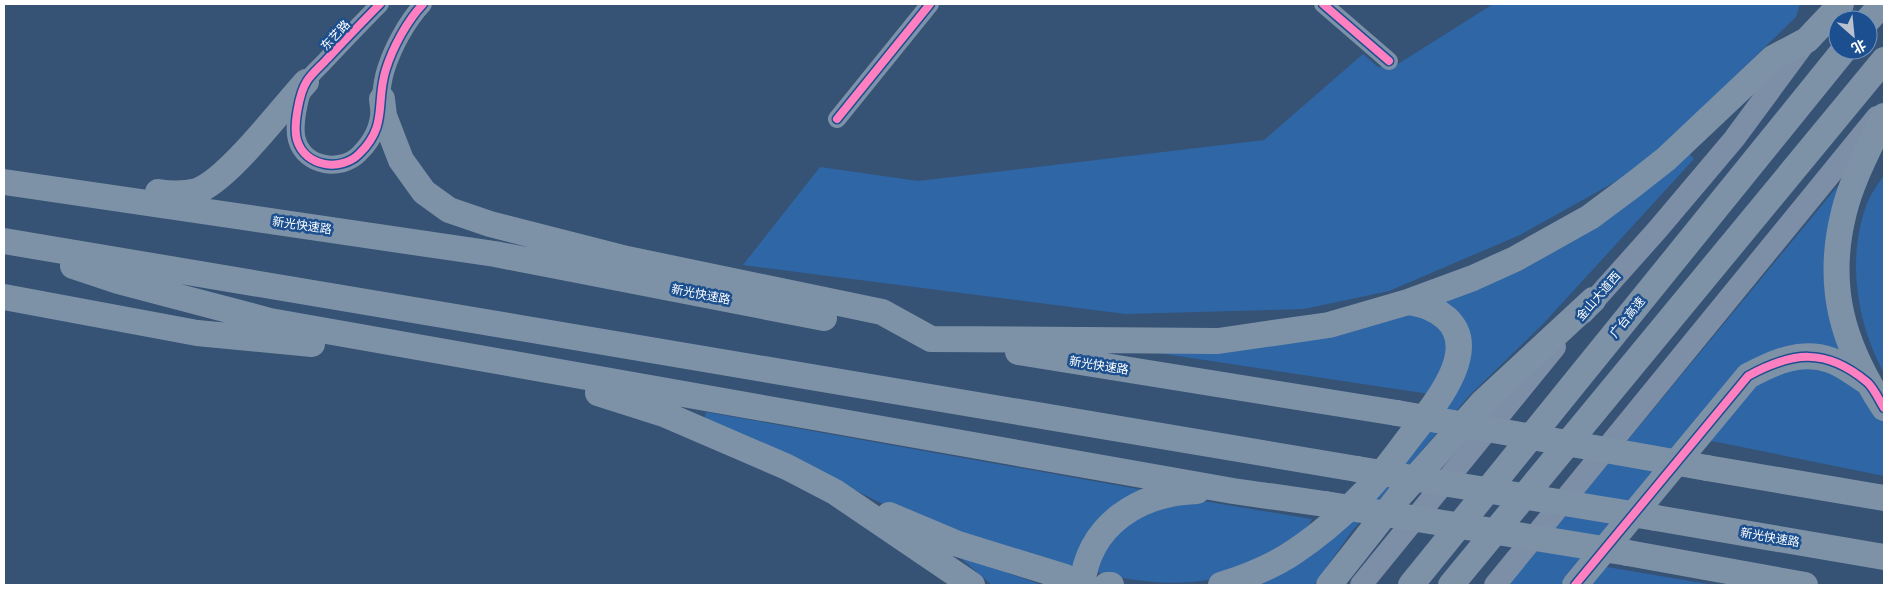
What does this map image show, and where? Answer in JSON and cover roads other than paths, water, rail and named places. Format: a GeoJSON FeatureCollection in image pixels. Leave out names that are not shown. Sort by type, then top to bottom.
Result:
{"type":"FeatureCollection","features":[{"type":"Feature","properties":{"kind":"highway"},"geometry":{"type":"LineString","coordinates":[[382,99],[384,116],[401,160],[424,192],[449,210],[490,224],[627,259],[882,312],[931,339],[1218,341],[1329,325],[1408,302],[1473,278],[1590,217],[1666,159],[1773,58],[1807,40],[1841,4]]}},
{"type":"Feature","properties":{"kind":"highway","name":"广台高速"},"geometry":{"type":"LineString","coordinates":[[1411,585],[1836,60]]}},
{"type":"Feature","properties":{"kind":"highway"},"geometry":{"type":"LineString","coordinates":[[1450,585],[1884,60]]}},
{"type":"Feature","properties":{"kind":"highway"},"geometry":{"type":"LineString","coordinates":[[5,182],[47,173],[90,178],[169,194],[196,191],[214,181],[234,163],[306,82]]}},
{"type":"Feature","properties":{"kind":"highway"},"geometry":{"type":"LineString","coordinates":[[1884,116],[1853,185],[1844,211],[1836,269],[1843,327],[1868,382],[1884,408]]}},
{"type":"Feature","properties":{"kind":"highway","name":"新光快速路"},"geometry":{"type":"LineString","coordinates":[[5,182],[495,254],[931,339],[1397,413],[1884,498]]}},
{"type":"Feature","properties":{"kind":"highway"},"geometry":{"type":"LineString","coordinates":[[4,242],[118,281],[270,321],[510,365],[743,403],[1233,491],[1628,553],[1805,585]]}},
{"type":"Feature","properties":{"kind":"highway","name":"新光快速路"},"geometry":{"type":"LineString","coordinates":[[4,242],[1884,557]]}},
{"type":"Feature","properties":{"kind":"highway"},"geometry":{"type":"LineString","coordinates":[[4,297],[197,333],[316,345],[398,343]]}},
{"type":"Feature","properties":{"kind":"highway"},"geometry":{"type":"LineString","coordinates":[[1329,585],[1400,495],[1483,402],[1593,300]]}},
{"type":"Feature","properties":{"kind":"highway"},"geometry":{"type":"LineString","coordinates":[[1221,585],[1251,575],[1293,553],[1324,528],[1369,488],[1438,400],[1452,373],[1459,352],[1458,337],[1450,322],[1439,312],[1423,304],[1408,302]]}},
{"type":"Feature","properties":{"kind":"highway"},"geometry":{"type":"LineString","coordinates":[[1575,585],[1748,376],[1773,362],[1801,356],[1831,360],[1868,382]]}},
{"type":"Feature","properties":{"kind":"highway"},"geometry":{"type":"LineString","coordinates":[[510,365],[664,414],[788,467],[835,492],[958,544],[1074,581],[1089,559],[1101,534],[1115,518],[1130,508],[1156,497],[1180,492],[1233,491]]}},
{"type":"Feature","properties":{"kind":"highway"},"geometry":{"type":"LineString","coordinates":[[835,492],[972,585]]}},
{"type":"Feature","properties":{"kind":"highway"},"geometry":{"type":"LineString","coordinates":[[1106,585],[1111,585]]}},
{"type":"Feature","properties":{"kind":"main road","name":"金山大道西"},"geometry":{"type":"LineString","coordinates":[[1362,585],[1593,300],[1658,229],[1728,146],[1807,40],[1831,4]]}},
{"type":"Feature","properties":{"kind":"main road"},"geometry":{"type":"LineString","coordinates":[[1495,585],[1884,108]]}},
{"type":"Feature","properties":{"kind":"street","name":"东艺路"},"geometry":{"type":"LineString","coordinates":[[306,82],[380,4]]}},
{"type":"Feature","properties":{"kind":"street"},"geometry":{"type":"LineString","coordinates":[[306,82],[296,117],[298,142],[312,159],[326,165],[352,160],[367,146],[379,121],[385,70],[399,39],[423,4]]}},
{"type":"Feature","properties":{"kind":"street"},"geometry":{"type":"LineString","coordinates":[[837,118],[930,4]]}},
{"type":"Feature","properties":{"kind":"street"},"geometry":{"type":"LineString","coordinates":[[1323,4],[1389,61]]}}]}
